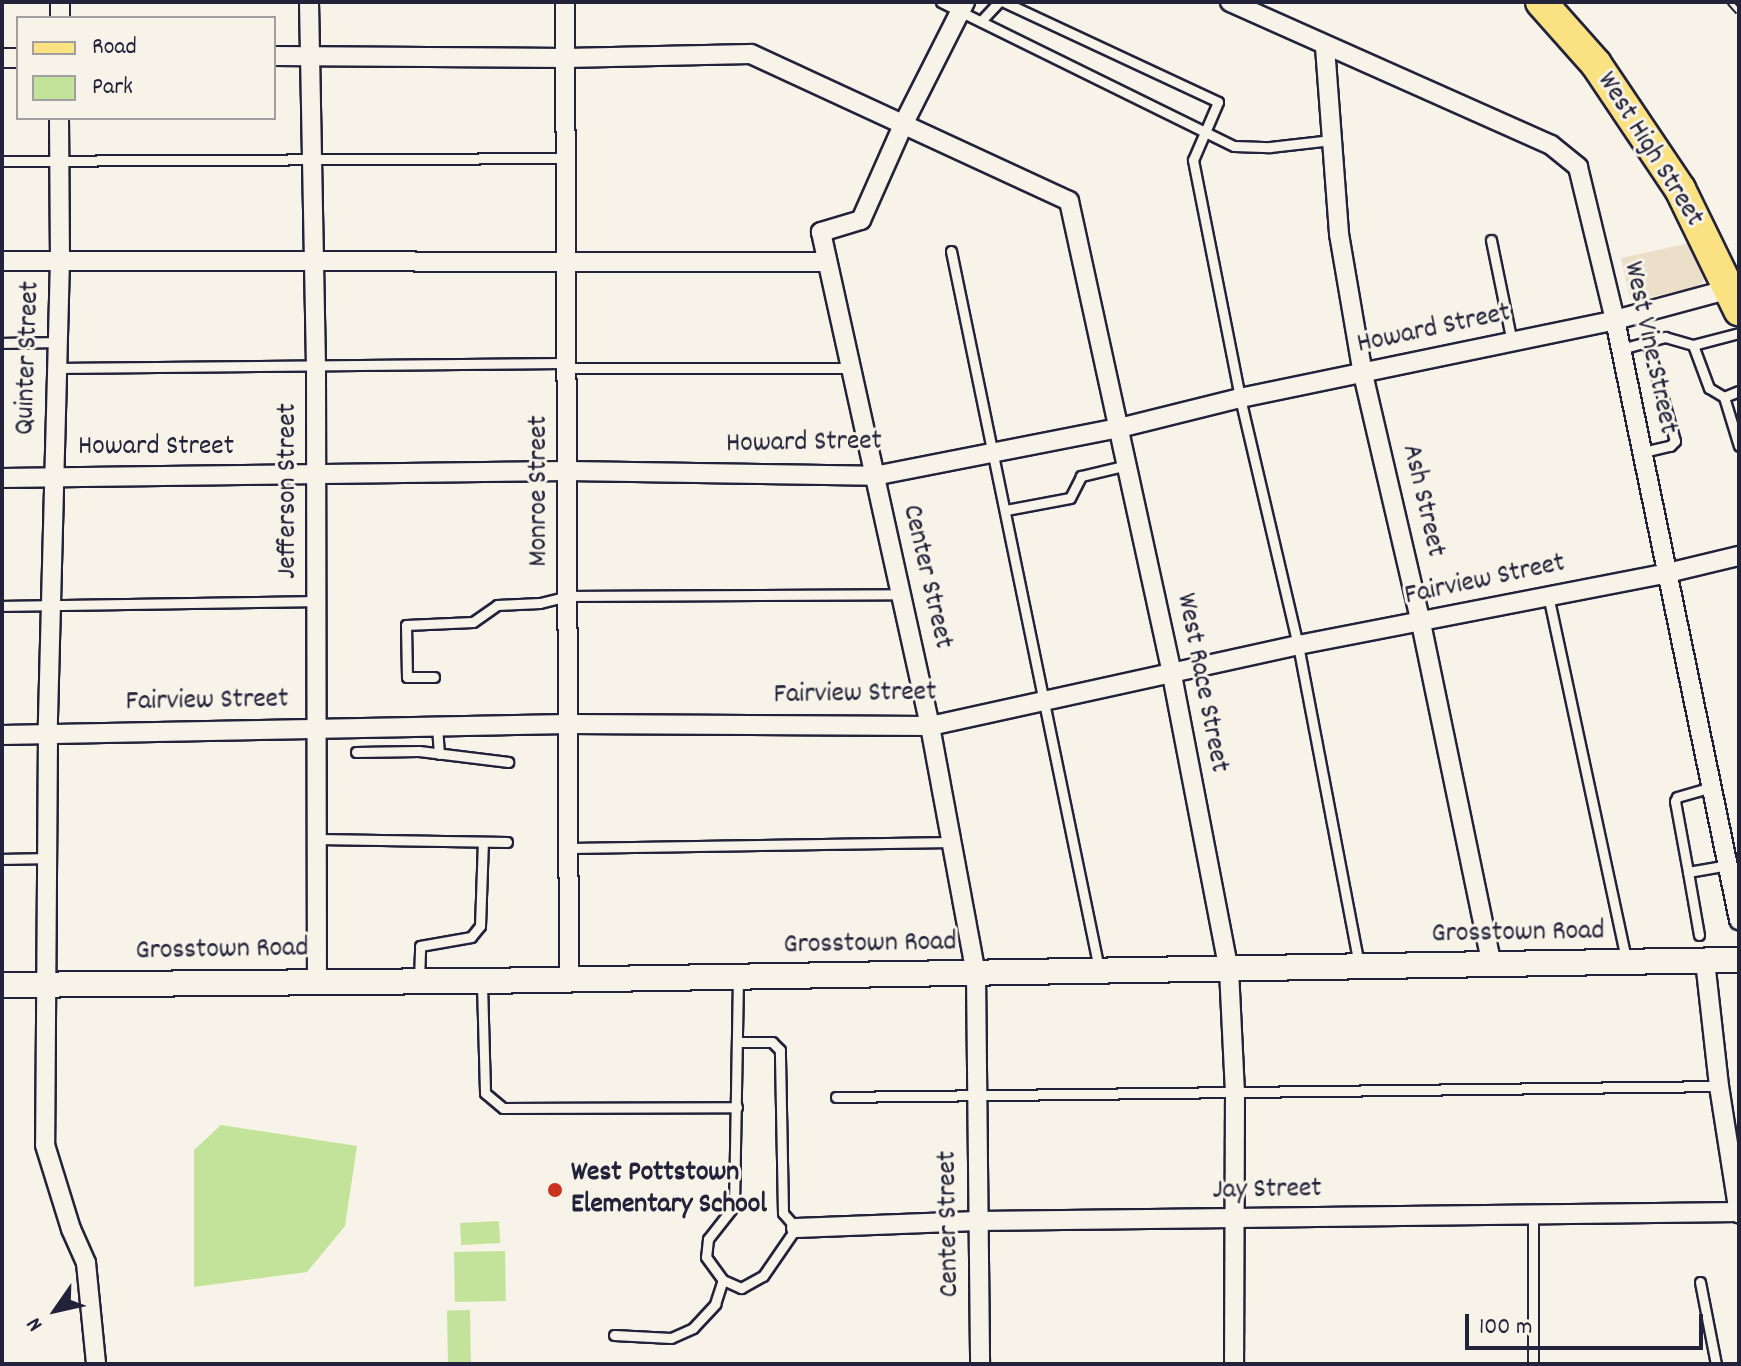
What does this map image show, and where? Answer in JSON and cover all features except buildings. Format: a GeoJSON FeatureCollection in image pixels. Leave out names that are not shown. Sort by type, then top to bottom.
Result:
{"type":"FeatureCollection","features":[{"type":"Feature","properties":{"kind":"main road","name":"West High Street"},"geometry":{"type":"LineString","coordinates":[[1541,2],[1596,64],[1680,189],[1734,299]]}},
{"type":"Feature","properties":{"kind":"street","name":"Jefferson Street"},"geometry":{"type":"LineString","coordinates":[[309,2],[317,475],[317,980]]}},
{"type":"Feature","properties":{"kind":"street","name":"Monroe Street"},"geometry":{"type":"LineString","coordinates":[[565,2],[569,979]]}},
{"type":"Feature","properties":{"kind":"street","name":"West Vine Street"},"geometry":{"type":"LineString","coordinates":[[1230,2],[1325,47],[1551,145],[1578,167],[1615,320],[1737,896],[1739,920]]}},
{"type":"Feature","properties":{"kind":"street","name":"Center Street"},"geometry":{"type":"LineString","coordinates":[[963,7],[904,123],[861,220],[821,232],[930,726],[976,973],[980,1364]]}},
{"type":"Feature","properties":{"kind":"street","name":"Ash Street"},"geometry":{"type":"LineString","coordinates":[[1325,47],[1339,234],[1363,374],[1421,623],[1492,965]]}},
{"type":"Feature","properties":{"kind":"street"},"geometry":{"type":"LineString","coordinates":[[276,56],[565,58],[751,54],[904,123]]}},
{"type":"Feature","properties":{"kind":"street","name":"Quinter Street"},"geometry":{"type":"LineString","coordinates":[[59,120],[60,260],[50,605],[45,1145],[71,1229],[86,1263],[96,1364]]}},
{"type":"Feature","properties":{"kind":"street","name":"West Race Street"},"geometry":{"type":"LineString","coordinates":[[904,123],[1069,201],[1172,675],[1229,970],[1235,1093],[1232,1221],[1234,1364]]}},
{"type":"Feature","properties":{"kind":"street"},"geometry":{"type":"LineString","coordinates":[[2,261],[826,262]]}},
{"type":"Feature","properties":{"kind":"street","name":"Howard Street"},"geometry":{"type":"LineString","coordinates":[[2,478],[568,471],[874,476],[1119,428],[1240,398],[1615,320],[1734,299]]}},
{"type":"Feature","properties":{"kind":"street","name":"Fairview Street"},"geometry":{"type":"LineString","coordinates":[[2,735],[569,724],[930,726],[1298,645],[1421,623],[1739,556]]}},
{"type":"Feature","properties":{"kind":"street","name":"Grosstown Road"},"geometry":{"type":"LineString","coordinates":[[2,985],[482,981],[1739,960]]}},
{"type":"Feature","properties":{"kind":"street"},"geometry":{"type":"LineString","coordinates":[[1705,961],[1719,1086],[1739,1213]]}},
{"type":"Feature","properties":{"kind":"street","name":"Jay Street"},"geometry":{"type":"LineString","coordinates":[[796,1228],[978,1221],[1232,1221],[1533,1213],[1739,1213]]}},
{"type":"Feature","properties":{"kind":"lane"},"geometry":{"type":"LineString","coordinates":[[941,2],[963,7],[981,21],[1234,146],[1270,147],[1332,140]]}},
{"type":"Feature","properties":{"kind":"lane"},"geometry":{"type":"LineString","coordinates":[[981,21],[1002,2],[1214,98],[1218,105],[1193,160],[1240,398],[1298,645],[1359,967]]}},
{"type":"Feature","properties":{"kind":"lane"},"geometry":{"type":"LineString","coordinates":[[2,161],[566,158]]}},
{"type":"Feature","properties":{"kind":"lane"},"geometry":{"type":"LineString","coordinates":[[1491,240],[1512,342]]}},
{"type":"Feature","properties":{"kind":"lane"},"geometry":{"type":"LineString","coordinates":[[951,251],[1100,972]]}},
{"type":"Feature","properties":{"kind":"lane"},"geometry":{"type":"LineString","coordinates":[[1621,349],[1665,337],[1693,345],[1739,333]]}},
{"type":"Feature","properties":{"kind":"lane"},"geometry":{"type":"LineString","coordinates":[[2,343],[57,342]]}},
{"type":"Feature","properties":{"kind":"lane"},"geometry":{"type":"LineString","coordinates":[[1643,452],[1670,446],[1675,441],[1647,342]]}},
{"type":"Feature","properties":{"kind":"lane"},"geometry":{"type":"LineString","coordinates":[[1693,345],[1709,388],[1724,397],[1739,446]]}},
{"type":"Feature","properties":{"kind":"lane"},"geometry":{"type":"LineString","coordinates":[[56,368],[850,368]]}},
{"type":"Feature","properties":{"kind":"lane"},"geometry":{"type":"LineString","coordinates":[[1724,397],[1739,391]]}},
{"type":"Feature","properties":{"kind":"lane"},"geometry":{"type":"LineString","coordinates":[[1006,510],[1070,498],[1081,476],[1127,465]]}},
{"type":"Feature","properties":{"kind":"lane"},"geometry":{"type":"LineString","coordinates":[[434,677],[407,677],[406,625],[473,622],[497,605],[540,603],[569,596],[901,594]]}},
{"type":"Feature","properties":{"kind":"lane"},"geometry":{"type":"LineString","coordinates":[[1548,595],[1626,962]]}},
{"type":"Feature","properties":{"kind":"lane"},"geometry":{"type":"LineString","coordinates":[[2,606],[317,601]]}},
{"type":"Feature","properties":{"kind":"lane"},"geometry":{"type":"LineString","coordinates":[[437,726],[439,754]]}},
{"type":"Feature","properties":{"kind":"lane"},"geometry":{"type":"LineString","coordinates":[[356,752],[439,754],[508,762]]}},
{"type":"Feature","properties":{"kind":"lane"},"geometry":{"type":"LineString","coordinates":[[1699,935],[1675,801],[1677,797],[1712,787]]}},
{"type":"Feature","properties":{"kind":"lane"},"geometry":{"type":"LineString","coordinates":[[317,839],[507,842]]}},
{"type":"Feature","properties":{"kind":"lane"},"geometry":{"type":"LineString","coordinates":[[419,980],[420,946],[471,937],[480,926],[483,842]]}},
{"type":"Feature","properties":{"kind":"lane"},"geometry":{"type":"LineString","coordinates":[[570,848],[953,842]]}},
{"type":"Feature","properties":{"kind":"lane"},"geometry":{"type":"LineString","coordinates":[[2,859],[49,858]]}},
{"type":"Feature","properties":{"kind":"lane"},"geometry":{"type":"LineString","coordinates":[[1688,872],[1728,865]]}},
{"type":"Feature","properties":{"kind":"lane"},"geometry":{"type":"LineString","coordinates":[[738,977],[734,1206],[708,1239],[706,1257],[723,1280],[741,1288],[763,1276],[796,1228],[783,1213],[780,1050],[772,1042],[738,1042]]}},
{"type":"Feature","properties":{"kind":"lane"},"geometry":{"type":"LineString","coordinates":[[482,981],[485,1093],[503,1108],[737,1107]]}},
{"type":"Feature","properties":{"kind":"lane"},"geometry":{"type":"LineString","coordinates":[[836,1097],[1719,1086]]}},
{"type":"Feature","properties":{"kind":"lane"},"geometry":{"type":"LineString","coordinates":[[1533,1213],[1533,1364]]}},
{"type":"Feature","properties":{"kind":"lane"},"geometry":{"type":"LineString","coordinates":[[614,1335],[671,1338],[693,1328],[715,1304],[723,1280]]}},
{"type":"Feature","properties":{"kind":"lane"},"geometry":{"type":"LineString","coordinates":[[1700,1282],[1716,1364]]}},
{"type":"Feature","properties":{"kind":"shaded area"},"geometry":{"type":"Polygon","coordinates":[[[1690,243],[1705,277],[1701,286],[1634,301],[1630,299],[1621,258],[1690,243]]]}},
{"type":"Feature","properties":{"kind":"green space"},"geometry":{"type":"Polygon","coordinates":[[[221,1125],[357,1146],[345,1226],[307,1272],[194,1287],[194,1150],[221,1125]]]}},
{"type":"Feature","properties":{"kind":"green space"},"geometry":{"type":"Polygon","coordinates":[[[499,1221],[500,1243],[461,1245],[460,1223],[499,1221]]]}},
{"type":"Feature","properties":{"kind":"green space"},"geometry":{"type":"Polygon","coordinates":[[[505,1251],[506,1301],[455,1302],[454,1252],[505,1251]]]}},
{"type":"Feature","properties":{"kind":"green space"},"geometry":{"type":"Polygon","coordinates":[[[447,1310],[470,1310],[471,1364],[448,1364],[447,1310]]]}},
{"type":"Feature","properties":{"kind":"railway"},"geometry":{"type":"LineString","coordinates":[[1730,2],[1739,12]]}},
{"type":"Feature","properties":{"kind":"place","name":"West Pottstown Elementary School"},"geometry":{"type":"Point","coordinates":[555,1190]}}]}
